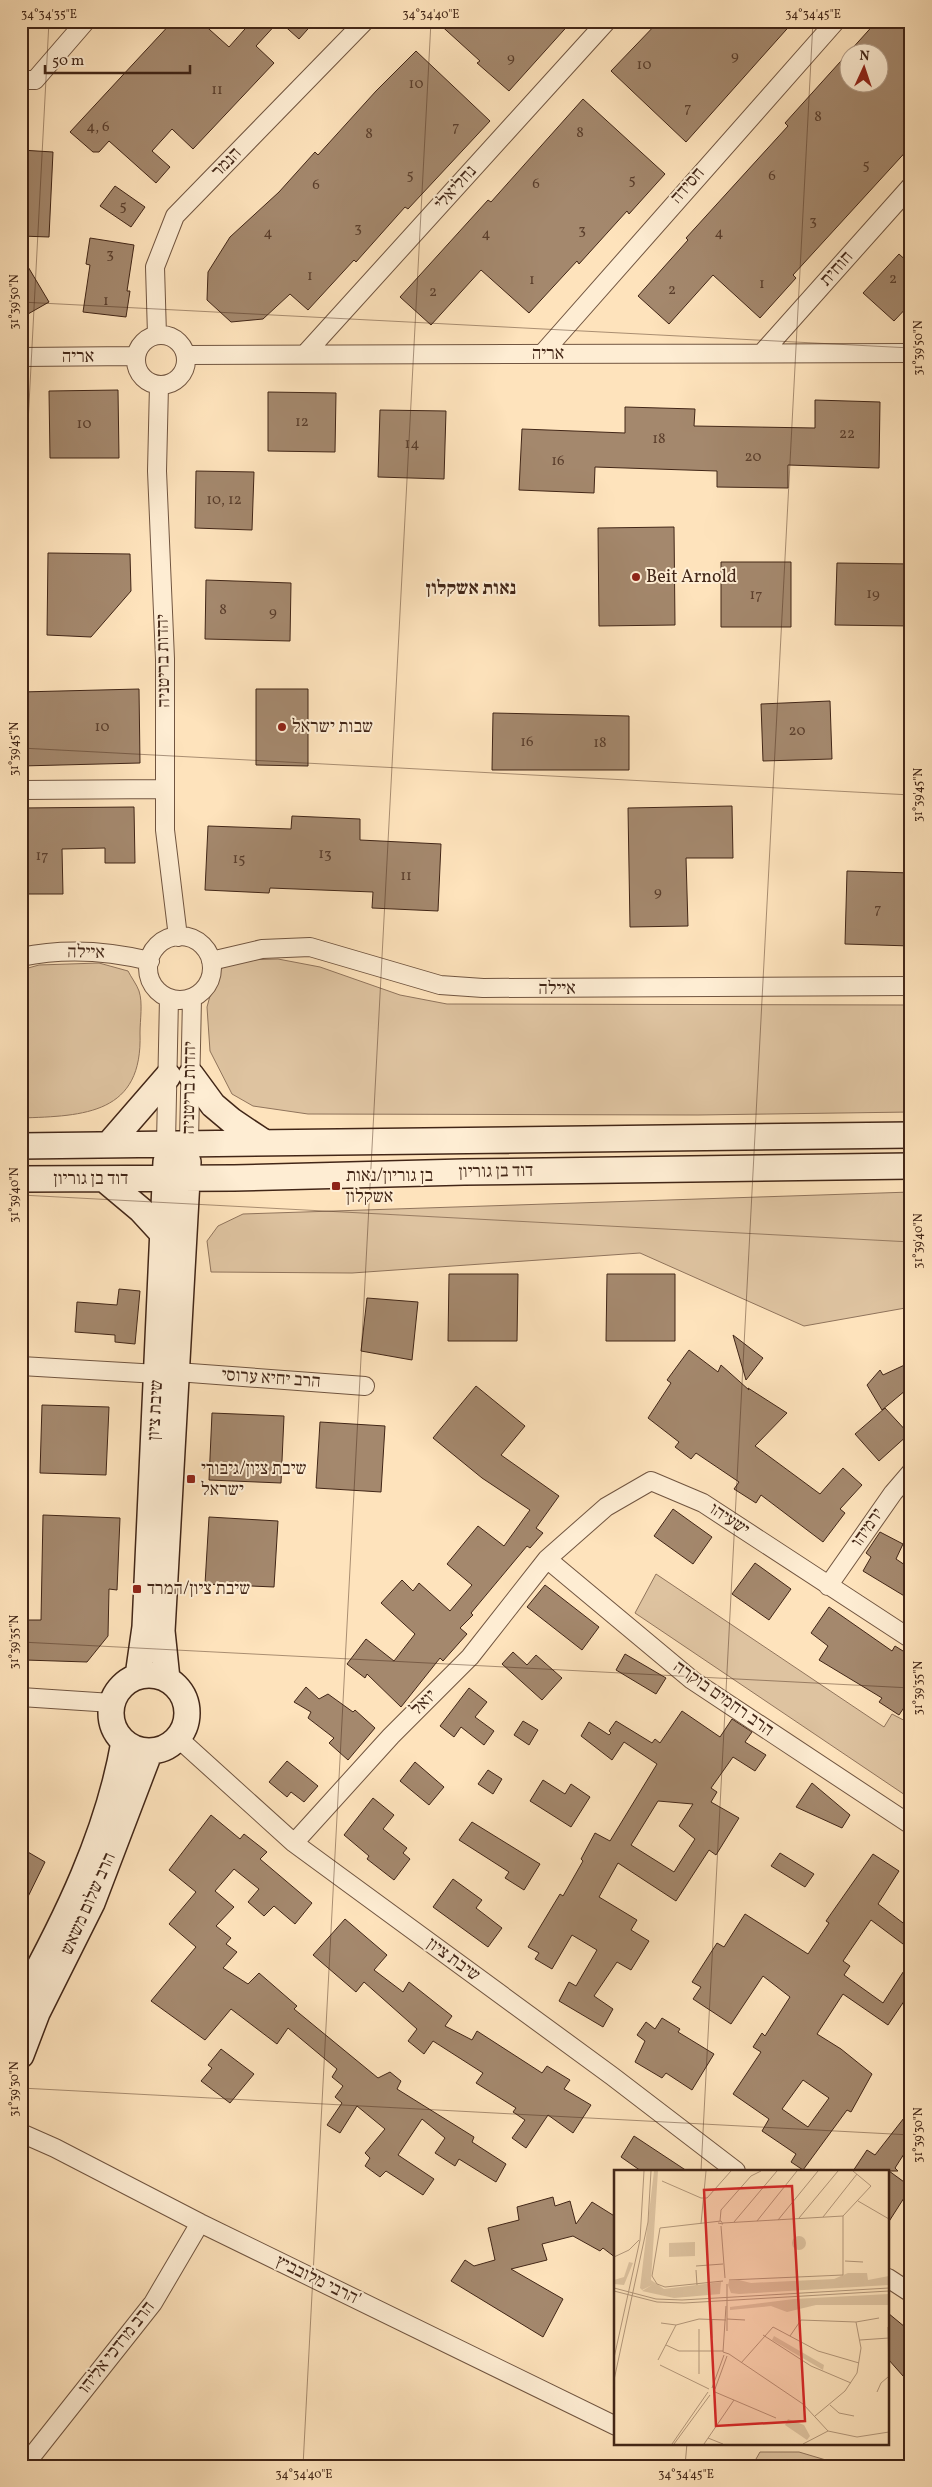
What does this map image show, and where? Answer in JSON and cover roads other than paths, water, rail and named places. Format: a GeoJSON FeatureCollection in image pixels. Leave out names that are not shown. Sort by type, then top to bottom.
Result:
{"type":"FeatureCollection","features":[{"type":"Feature","properties":{"kind":"main road"},"geometry":{"type":"LineString","coordinates":[[109,1144],[179,1076],[232,1121],[262,1141]]}},
{"type":"Feature","properties":{"kind":"main road","name":"דוד בן גוריון"},"geometry":{"type":"LineString","coordinates":[[21,1146],[262,1141],[911,1135]]}},
{"type":"Feature","properties":{"kind":"main road","name":"יהדות בריטניה"},"geometry":{"type":"LineString","coordinates":[[176,1178],[178,1143]]}},
{"type":"Feature","properties":{"kind":"main road","name":"דוד בן גוריון"},"geometry":{"type":"LineString","coordinates":[[21,1179],[234,1178],[464,1172],[911,1166]]}},
{"type":"Feature","properties":{"kind":"main road"},"geometry":{"type":"LineString","coordinates":[[104,1178],[141,1210],[175,1229],[211,1189],[234,1178]]}},
{"type":"Feature","properties":{"kind":"main road","name":"שיבת ציון"},"geometry":{"type":"LineString","coordinates":[[138,1676],[145,1627],[167,1373],[176,1178]]}},
{"type":"Feature","properties":{"kind":"main road","name":"שיבת ציון"},"geometry":{"type":"LineString","coordinates":[[167,1373],[162,1630],[167,1679]]}},
{"type":"Feature","properties":{"kind":"main road"},"geometry":{"type":"LineString","coordinates":[[153,1675],[167,1679],[182,1692],[188,1711],[184,1730],[179,1738],[166,1748],[150,1752],[136,1749],[118,1736],[111,1720],[112,1703],[124,1684],[138,1676],[153,1675]]}},
{"type":"Feature","properties":{"kind":"main road","name":"הרב שלום משאש"},"geometry":{"type":"LineString","coordinates":[[21,2001],[42,1963],[92,1857],[112,1798],[124,1742]]}},
{"type":"Feature","properties":{"kind":"main road","name":"הרב שלום משאש"},"geometry":{"type":"LineString","coordinates":[[21,2055],[37,2013],[92,1902],[150,1752]]}},
{"type":"Feature","properties":{"kind":"street"},"geometry":{"type":"LineString","coordinates":[[21,80],[34,80],[86,21]]}},
{"type":"Feature","properties":{"kind":"street","name":"הנמר"},"geometry":{"type":"LineString","coordinates":[[157,335],[155,268],[175,216],[365,21]]}},
{"type":"Feature","properties":{"kind":"street","name":"נחליאלי"},"geometry":{"type":"LineString","coordinates":[[305,354],[607,21]]}},
{"type":"Feature","properties":{"kind":"street","name":"חסידה"},"geometry":{"type":"LineString","coordinates":[[542,354],[698,174],[836,21]]}},
{"type":"Feature","properties":{"kind":"street","name":"חוחית"},"geometry":{"type":"LineString","coordinates":[[762,353],[911,186]]}},
{"type":"Feature","properties":{"kind":"street"},"geometry":{"type":"LineString","coordinates":[[157,335],[164,335],[178,341],[186,355],[186,363],[180,376],[167,385],[159,385],[144,379],[136,365],[136,356],[143,342],[157,335]]}},
{"type":"Feature","properties":{"kind":"street","name":"אריה"},"geometry":{"type":"LineString","coordinates":[[186,355],[911,352]]}},
{"type":"Feature","properties":{"kind":"street","name":"אריה"},"geometry":{"type":"LineString","coordinates":[[21,357],[136,356]]}},
{"type":"Feature","properties":{"kind":"street","name":"יהדות בריטניה"},"geometry":{"type":"LineString","coordinates":[[159,385],[157,471],[165,659],[166,830],[178,937]]}},
{"type":"Feature","properties":{"kind":"street"},"geometry":{"type":"LineString","coordinates":[[21,790],[165,789]]}},
{"type":"Feature","properties":{"kind":"street"},"geometry":{"type":"LineString","coordinates":[[178,937],[197,942],[205,948],[211,961],[212,975],[209,983],[204,990],[192,998],[178,1000],[169,998],[159,992],[152,984],[149,974],[152,953],[168,939],[178,937]]}},
{"type":"Feature","properties":{"kind":"street","name":"איילה"},"geometry":{"type":"LineString","coordinates":[[211,961],[262,949],[310,947],[440,984],[483,988],[911,986]]}},
{"type":"Feature","properties":{"kind":"street","name":"איילה"},"geometry":{"type":"LineString","coordinates":[[21,957],[62,952],[99,952],[150,961]]}},
{"type":"Feature","properties":{"kind":"street","name":"יהדות בריטניה"},"geometry":{"type":"LineString","coordinates":[[169,998],[179,1076],[178,1143]]}},
{"type":"Feature","properties":{"kind":"street","name":"יהדות בריטניה"},"geometry":{"type":"LineString","coordinates":[[178,1143],[179,1076],[192,998]]}},
{"type":"Feature","properties":{"kind":"street","name":"הרב יחיא ערוסי"},"geometry":{"type":"LineString","coordinates":[[21,1366],[365,1386]]}},
{"type":"Feature","properties":{"kind":"street","name":"ירמיהו"},"geometry":{"type":"LineString","coordinates":[[828,1586],[893,1493],[911,1472]]}},
{"type":"Feature","properties":{"kind":"street","name":"ישעיהו"},"geometry":{"type":"LineString","coordinates":[[547,1559],[606,1507],[651,1481],[704,1503],[911,1639]]}},
{"type":"Feature","properties":{"kind":"street","name":"הרב רחמים בוקרה"},"geometry":{"type":"LineString","coordinates":[[547,1559],[692,1680],[911,1825]]}},
{"type":"Feature","properties":{"kind":"street","name":"יואל"},"geometry":{"type":"LineString","coordinates":[[294,1843],[391,1736],[470,1657],[547,1559]]}},
{"type":"Feature","properties":{"kind":"street"},"geometry":{"type":"LineString","coordinates":[[21,1697],[112,1703]]}},
{"type":"Feature","properties":{"kind":"street","name":"שיבת ציון"},"geometry":{"type":"LineString","coordinates":[[179,1738],[294,1843],[612,2076],[735,2170]]}},
{"type":"Feature","properties":{"kind":"street","name":"הרבי מלובביץ'"},"geometry":{"type":"LineString","coordinates":[[21,2133],[103,2171],[200,2223],[614,2425]]}},
{"type":"Feature","properties":{"kind":"street","name":"הרב מרדכי אליהו"},"geometry":{"type":"LineString","coordinates":[[24,2466],[154,2303],[200,2223]]}},
{"type":"Feature","properties":{"kind":"street"},"geometry":{"type":"LineString","coordinates":[[890,2279],[911,2293]]}},
{"type":"Feature","properties":{"kind":"place","name":"Beit Arnold"},"geometry":{"type":"Point","coordinates":[636,577]}},
{"type":"Feature","properties":{"kind":"place","name":"שבות ישראל"},"geometry":{"type":"Point","coordinates":[282,727]}},
{"type":"Feature","properties":{"kind":"place","name":"בן גוריון/נאות אשקלון"},"geometry":{"type":"Point","coordinates":[336,1186]}},
{"type":"Feature","properties":{"kind":"place","name":"שיבת ציון/גיבורי ישראל"},"geometry":{"type":"Point","coordinates":[191,1479]}},
{"type":"Feature","properties":{"kind":"place","name":"שיבת ציון/המרד"},"geometry":{"type":"Point","coordinates":[137,1589]}},
{"type":"Feature","properties":{"kind":"district","name":"נאות אשקלון"},"geometry":{"type":"Point","coordinates":[471,589]}}]}
